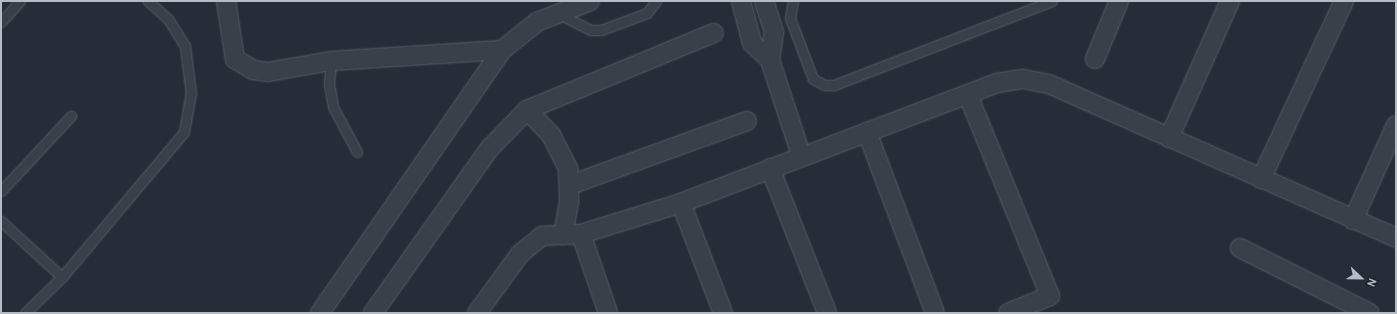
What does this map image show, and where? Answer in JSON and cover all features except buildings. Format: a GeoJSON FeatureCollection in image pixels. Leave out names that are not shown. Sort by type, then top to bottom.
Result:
{"type":"FeatureCollection","features":[{"type":"Feature","properties":{"kind":"street"},"geometry":{"type":"LineString","coordinates":[[226,1],[231,48],[235,59],[244,66],[268,72],[332,61],[502,50]]}},
{"type":"Feature","properties":{"kind":"street"},"geometry":{"type":"LineString","coordinates":[[320,313],[502,50],[537,22],[590,1]]}},
{"type":"Feature","properties":{"kind":"street"},"geometry":{"type":"LineString","coordinates":[[740,1],[752,43],[770,60]]}},
{"type":"Feature","properties":{"kind":"street"},"geometry":{"type":"LineString","coordinates":[[764,1],[774,32],[770,60],[801,155]]}},
{"type":"Feature","properties":{"kind":"street"},"geometry":{"type":"LineString","coordinates":[[1095,59],[1119,1]]}},
{"type":"Feature","properties":{"kind":"street"},"geometry":{"type":"LineString","coordinates":[[1169,138],[1230,1]]}},
{"type":"Feature","properties":{"kind":"street"},"geometry":{"type":"LineString","coordinates":[[1261,179],[1344,1]]}},
{"type":"Feature","properties":{"kind":"street"},"geometry":{"type":"LineString","coordinates":[[373,313],[490,148],[527,110],[714,33]]}},
{"type":"Feature","properties":{"kind":"street"},"geometry":{"type":"LineString","coordinates":[[477,313],[531,243],[542,236],[581,234],[681,203],[801,155],[868,132],[997,83],[1023,79],[1049,84],[1396,238]]}},
{"type":"Feature","properties":{"kind":"street"},"geometry":{"type":"LineString","coordinates":[[968,95],[1050,296],[1008,313]]}},
{"type":"Feature","properties":{"kind":"street"},"geometry":{"type":"LineString","coordinates":[[527,110],[556,144],[568,169],[570,185],[564,235]]}},
{"type":"Feature","properties":{"kind":"street"},"geometry":{"type":"LineString","coordinates":[[570,185],[747,121]]}},
{"type":"Feature","properties":{"kind":"street"},"geometry":{"type":"LineString","coordinates":[[1353,220],[1396,125]]}},
{"type":"Feature","properties":{"kind":"street"},"geometry":{"type":"LineString","coordinates":[[868,132],[936,313]]}},
{"type":"Feature","properties":{"kind":"street"},"geometry":{"type":"LineString","coordinates":[[770,168],[827,313]]}},
{"type":"Feature","properties":{"kind":"street"},"geometry":{"type":"LineString","coordinates":[[681,203],[723,313]]}},
{"type":"Feature","properties":{"kind":"street"},"geometry":{"type":"LineString","coordinates":[[581,234],[601,309]]}},
{"type":"Feature","properties":{"kind":"street"},"geometry":{"type":"LineString","coordinates":[[1240,248],[1370,313]]}},
{"type":"Feature","properties":{"kind":"lane"},"geometry":{"type":"LineString","coordinates":[[1,22],[20,1]]}},
{"type":"Feature","properties":{"kind":"lane"},"geometry":{"type":"LineString","coordinates":[[25,313],[62,276],[184,132],[191,94],[185,46],[168,19],[148,1]]}},
{"type":"Feature","properties":{"kind":"lane"},"geometry":{"type":"LineString","coordinates":[[559,14],[591,30],[601,30],[647,13],[656,1]]}},
{"type":"Feature","properties":{"kind":"lane"},"geometry":{"type":"LineString","coordinates":[[793,1],[790,18],[813,78],[825,85],[1052,1]]}},
{"type":"Feature","properties":{"kind":"lane"},"geometry":{"type":"LineString","coordinates":[[332,61],[329,84],[333,107],[357,152]]}},
{"type":"Feature","properties":{"kind":"lane"},"geometry":{"type":"LineString","coordinates":[[1,191],[71,116]]}},
{"type":"Feature","properties":{"kind":"lane"},"geometry":{"type":"LineString","coordinates":[[1,221],[62,276]]}}]}
